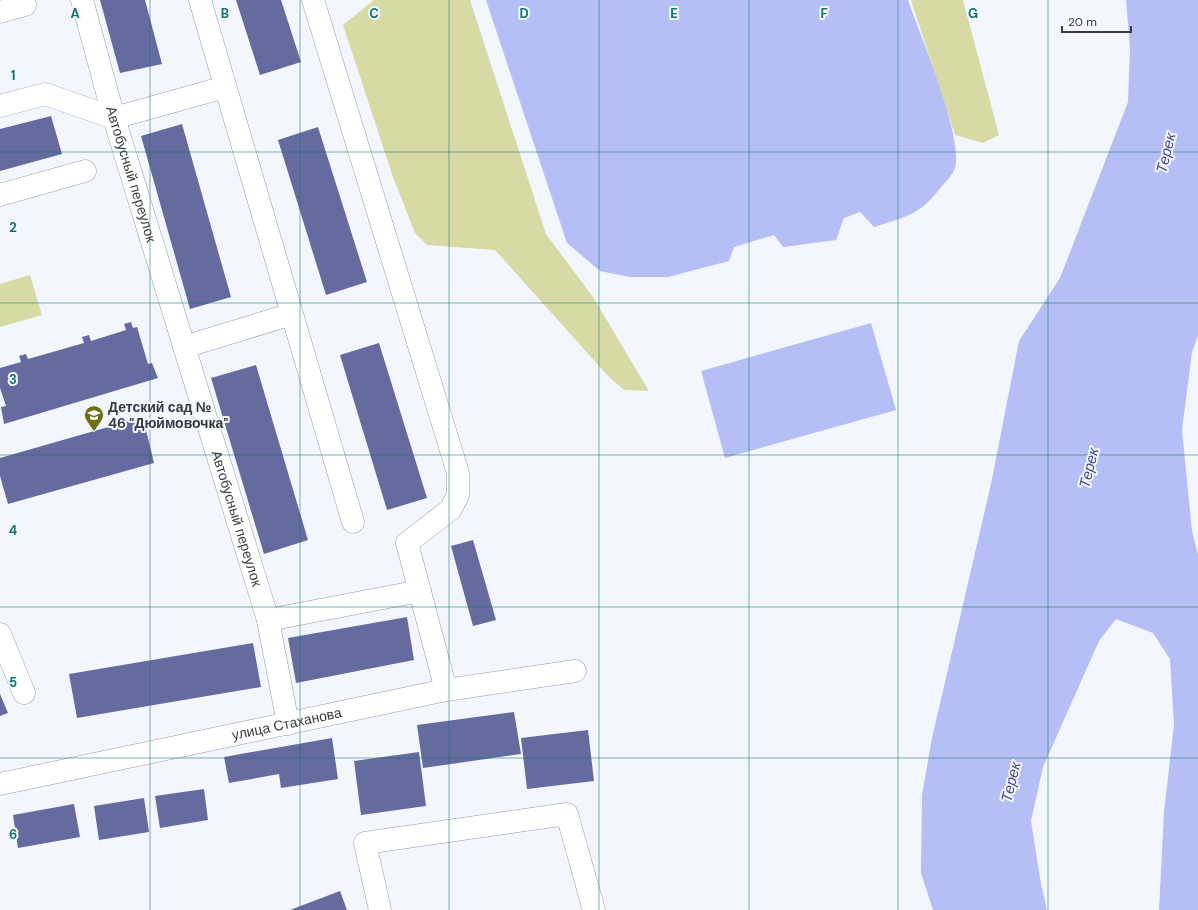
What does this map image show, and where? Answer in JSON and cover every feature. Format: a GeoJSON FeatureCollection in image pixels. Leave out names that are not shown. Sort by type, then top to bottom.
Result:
{"type":"FeatureCollection","features":[{"type":"Feature","properties":{"kind":"street","name":"Автобусный переулок"},"geometry":{"type":"LineString","coordinates":[[82,0],[114,118],[268,620],[288,724]]}},
{"type":"Feature","properties":{"kind":"street"},"geometry":{"type":"LineString","coordinates":[[200,0],[353,522]]}},
{"type":"Feature","properties":{"kind":"street"},"geometry":{"type":"LineString","coordinates":[[312,0],[458,473],[458,495],[451,509],[407,543],[446,690]]}},
{"type":"Feature","properties":{"kind":"street"},"geometry":{"type":"LineString","coordinates":[[0,12],[25,5]]}},
{"type":"Feature","properties":{"kind":"street"},"geometry":{"type":"LineString","coordinates":[[0,106],[45,94],[114,118],[225,87]]}},
{"type":"Feature","properties":{"kind":"street"},"geometry":{"type":"LineString","coordinates":[[0,194],[86,171]]}},
{"type":"Feature","properties":{"kind":"street"},"geometry":{"type":"LineString","coordinates":[[184,347],[292,314]]}},
{"type":"Feature","properties":{"kind":"street"},"geometry":{"type":"LineString","coordinates":[[268,620],[420,591]]}},
{"type":"Feature","properties":{"kind":"street"},"geometry":{"type":"LineString","coordinates":[[0,634],[24,693]]}},
{"type":"Feature","properties":{"kind":"street","name":"улица Стаханова"},"geometry":{"type":"LineString","coordinates":[[0,784],[446,690],[575,671]]}},
{"type":"Feature","properties":{"kind":"street"},"geometry":{"type":"LineString","coordinates":[[380,910],[365,843],[567,814],[594,910]]}},
{"type":"Feature","properties":{"kind":"green space"},"geometry":{"type":"Polygon","coordinates":[[[374,0],[470,0],[546,234],[593,297],[649,391],[624,390],[608,376],[495,250],[427,245],[415,233],[393,177],[343,25],[374,0]]]}},
{"type":"Feature","properties":{"kind":"green space"},"geometry":{"type":"Polygon","coordinates":[[[911,0],[963,0],[999,135],[983,143],[955,135],[911,0]]]}},
{"type":"Feature","properties":{"kind":"green space"},"geometry":{"type":"Polygon","coordinates":[[[30,275],[42,315],[0,327],[0,284],[30,275]]]}},
{"type":"Feature","properties":{"kind":"water"},"geometry":{"type":"Polygon","coordinates":[[[486,0],[908,0],[931,60],[947,110],[956,153],[954,171],[934,196],[920,209],[905,217],[874,227],[860,212],[844,218],[836,240],[783,247],[774,235],[734,247],[729,261],[668,277],[630,277],[600,271],[567,243],[486,0]]]}},
{"type":"Feature","properties":{"kind":"water","name":"Терек"},"geometry":{"type":"Polygon","coordinates":[[[1126,0],[1198,0],[1198,336],[1192,352],[1182,430],[1192,531],[1198,555],[1198,910],[1159,910],[1164,812],[1174,725],[1170,659],[1153,633],[1116,619],[1099,641],[1043,767],[1031,821],[1041,884],[1047,910],[933,910],[921,873],[922,795],[932,738],[991,484],[1019,341],[1060,278],[1128,102],[1130,48],[1126,0]]]}},
{"type":"Feature","properties":{"kind":"water"},"geometry":{"type":"Polygon","coordinates":[[[871,323],[896,410],[725,458],[701,371],[871,323]]]}},
{"type":"Feature","properties":{"kind":"building"},"geometry":{"type":"Polygon","coordinates":[[[100,0],[145,0],[162,64],[120,73],[100,0]]]}},
{"type":"Feature","properties":{"kind":"building"},"geometry":{"type":"Polygon","coordinates":[[[236,0],[281,0],[301,62],[260,75],[236,0]]]}},
{"type":"Feature","properties":{"kind":"building"},"geometry":{"type":"Polygon","coordinates":[[[51,116],[62,154],[0,171],[0,129],[51,116]]]}},
{"type":"Feature","properties":{"kind":"building"},"geometry":{"type":"Polygon","coordinates":[[[182,124],[231,297],[190,309],[141,136],[182,124]]]}},
{"type":"Feature","properties":{"kind":"building"},"geometry":{"type":"Polygon","coordinates":[[[318,127],[367,282],[326,295],[278,140],[318,127]]]}},
{"type":"Feature","properties":{"kind":"building"},"geometry":{"type":"Polygon","coordinates":[[[131,322],[133,328],[137,327],[148,364],[152,363],[158,378],[4,424],[1,407],[6,406],[0,388],[0,368],[21,362],[19,356],[26,354],[28,359],[84,343],[82,337],[89,335],[91,341],[126,330],[124,324],[131,322]]]}},
{"type":"Feature","properties":{"kind":"building"},"geometry":{"type":"Polygon","coordinates":[[[379,343],[427,498],[387,510],[340,355],[379,343]]]}},
{"type":"Feature","properties":{"kind":"building"},"geometry":{"type":"Polygon","coordinates":[[[256,365],[308,540],[264,554],[211,378],[256,365]]]}},
{"type":"Feature","properties":{"kind":"building"},"geometry":{"type":"Polygon","coordinates":[[[143,417],[154,463],[8,504],[0,476],[0,458],[143,417]]]}},
{"type":"Feature","properties":{"kind":"building"},"geometry":{"type":"Polygon","coordinates":[[[473,540],[496,620],[473,626],[451,546],[473,540]]]}},
{"type":"Feature","properties":{"kind":"building"},"geometry":{"type":"Polygon","coordinates":[[[407,617],[414,660],[296,683],[288,638],[407,617]]]}},
{"type":"Feature","properties":{"kind":"building"},"geometry":{"type":"Polygon","coordinates":[[[253,643],[261,687],[77,718],[69,674],[253,643]]]}},
{"type":"Feature","properties":{"kind":"building"},"geometry":{"type":"Polygon","coordinates":[[[0,694],[8,713],[0,716],[0,694]]]}},
{"type":"Feature","properties":{"kind":"building"},"geometry":{"type":"Polygon","coordinates":[[[514,712],[521,754],[423,768],[417,725],[514,712]]]}},
{"type":"Feature","properties":{"kind":"building"},"geometry":{"type":"Polygon","coordinates":[[[588,730],[594,781],[527,789],[521,738],[588,730]]]}},
{"type":"Feature","properties":{"kind":"building"},"geometry":{"type":"Polygon","coordinates":[[[332,738],[338,779],[281,788],[279,774],[229,783],[224,757],[332,738]]]}},
{"type":"Feature","properties":{"kind":"building"},"geometry":{"type":"Polygon","coordinates":[[[419,752],[426,806],[361,815],[354,761],[419,752]]]}},
{"type":"Feature","properties":{"kind":"building"},"geometry":{"type":"Polygon","coordinates":[[[204,789],[208,820],[160,828],[155,796],[204,789]]]}},
{"type":"Feature","properties":{"kind":"building"},"geometry":{"type":"Polygon","coordinates":[[[144,798],[149,832],[99,840],[94,806],[144,798]]]}},
{"type":"Feature","properties":{"kind":"building"},"geometry":{"type":"Polygon","coordinates":[[[74,804],[80,837],[18,848],[13,815],[74,804]]]}},
{"type":"Feature","properties":{"kind":"building"},"geometry":{"type":"Polygon","coordinates":[[[340,891],[347,910],[290,910],[340,891]]]}},
{"type":"Feature","properties":{"kind":"place","name":"Детский сад № 46 \"Дюймовочка\""},"geometry":{"type":"Point","coordinates":[94,432]}}]}
